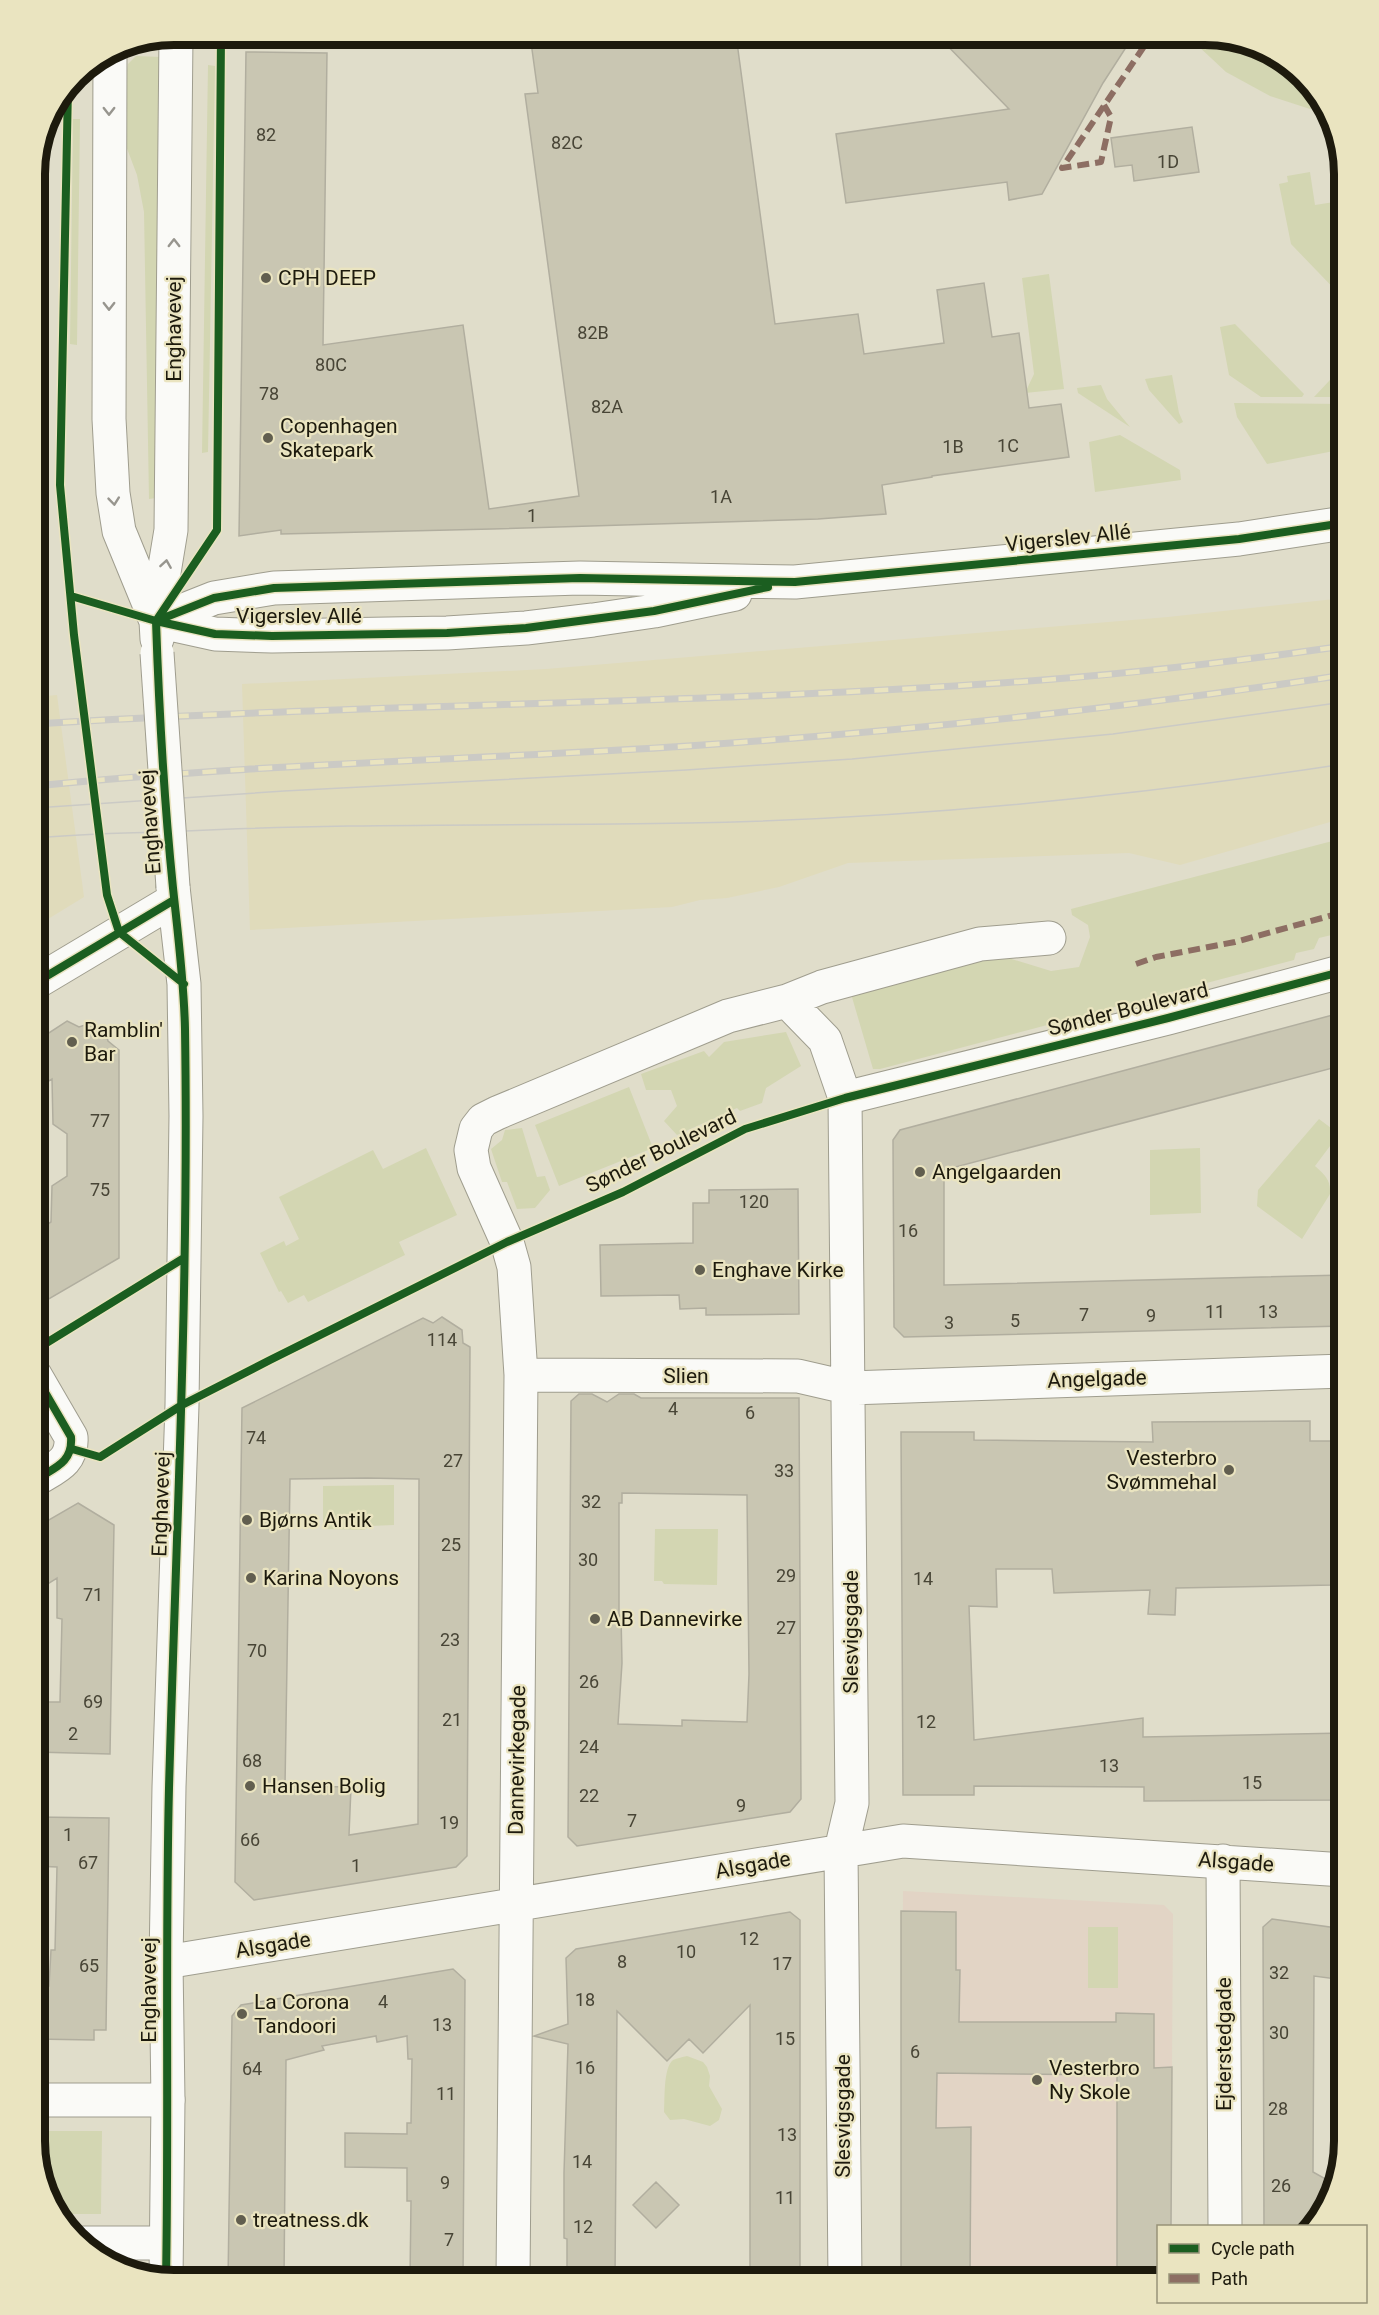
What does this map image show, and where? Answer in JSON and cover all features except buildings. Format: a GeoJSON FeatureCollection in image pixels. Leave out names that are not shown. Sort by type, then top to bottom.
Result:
{"type":"FeatureCollection","features":[{"type":"Feature","properties":{"kind":"street","name":"Enghavevej"},"geometry":{"type":"LineString","coordinates":[[166,2270],[168,2100],[166,1962],[182,1405],[186,1116],[184,984],[174,894],[157,637],[171,530],[176,45]]}},
{"type":"Feature","properties":{"kind":"street","name":"Enghavevej"},"geometry":{"type":"LineString","coordinates":[[110,62],[109,408],[113,493],[120,531],[157,637]]}},
{"type":"Feature","properties":{"kind":"street","name":"Vigerslev Allé"},"geometry":{"type":"LineString","coordinates":[[157,637],[492,630],[560,624],[654,611],[795,582],[1239,539],[1334,525]]}},
{"type":"Feature","properties":{"kind":"street","name":"Vigerslev Allé"},"geometry":{"type":"LineString","coordinates":[[157,637],[214,598],[274,588],[580,578],[795,582]]}},
{"type":"Feature","properties":{"kind":"street"},"geometry":{"type":"LineString","coordinates":[[45,977],[174,894]]}},
{"type":"Feature","properties":{"kind":"street"},"geometry":{"type":"LineString","coordinates":[[787,1001],[822,987],[980,944],[1049,938]]}},
{"type":"Feature","properties":{"kind":"street","name":"Sønder Boulevard"},"geometry":{"type":"LineString","coordinates":[[845,1098],[1168,1018],[1334,974]]}},
{"type":"Feature","properties":{"kind":"street","name":"Slesvigsgade"},"geometry":{"type":"LineString","coordinates":[[787,1001],[825,1040],[845,1098],[850,1388],[852,1803],[841,1850],[845,2270]]}},
{"type":"Feature","properties":{"kind":"street","name":"Dannevirkegade"},"geometry":{"type":"LineString","coordinates":[[513,2270],[521,1375],[514,1267],[507,1242],[474,1168],[471,1150],[476,1129],[483,1120],[728,1016],[787,1001]]}},
{"type":"Feature","properties":{"kind":"street","name":"Angelgade"},"geometry":{"type":"LineString","coordinates":[[850,1388],[1334,1371]]}},
{"type":"Feature","properties":{"kind":"street","name":"Slien"},"geometry":{"type":"LineString","coordinates":[[521,1375],[798,1376],[850,1388]]}},
{"type":"Feature","properties":{"kind":"street"},"geometry":{"type":"LineString","coordinates":[[45,1393],[71,1437],[72,1449],[65,1461],[45,1474]]}},
{"type":"Feature","properties":{"kind":"street","name":"Alsgade"},"geometry":{"type":"LineString","coordinates":[[166,1962],[903,1840],[1334,1869]]}},
{"type":"Feature","properties":{"kind":"street","name":"Ejderstedgade"},"geometry":{"type":"LineString","coordinates":[[1223,1861],[1225,2225]]}},
{"type":"Feature","properties":{"kind":"street"},"geometry":{"type":"LineString","coordinates":[[45,2100],[168,2100]]}},
{"type":"Feature","properties":{"kind":"street"},"geometry":{"type":"LineString","coordinates":[[96,2243],[166,2243]]}},
{"type":"Feature","properties":{"kind":"shaded area"},"geometry":{"type":"Polygon","coordinates":[[[1334,599],[1334,821],[1180,865],[1129,853],[848,863],[779,887],[672,907],[250,930],[242,684],[546,669],[1168,617],[1334,599]]]}},
{"type":"Feature","properties":{"kind":"shaded area"},"geometry":{"type":"Polygon","coordinates":[[[57,695],[84,897],[45,921],[45,696],[57,695]]]}},
{"type":"Feature","properties":{"kind":"shaded area","name":"Vesterbro Ny Skole"},"geometry":{"type":"Polygon","coordinates":[[[903,1891],[1164,1905],[1173,1914],[1171,2225],[1157,2225],[1157,2270],[901,2270],[903,1891]]]}},
{"type":"Feature","properties":{"kind":"green space"},"geometry":{"type":"Polygon","coordinates":[[[1197,45],[1230,47],[1262,58],[1290,77],[1315,107],[1310,109],[1270,96],[1226,72],[1197,45]]]}},
{"type":"Feature","properties":{"kind":"green space"},"geometry":{"type":"Polygon","coordinates":[[[136,56],[161,57],[156,498],[149,499],[144,212],[137,175],[126,146],[127,70],[128,64],[136,56]]]}},
{"type":"Feature","properties":{"kind":"green space"},"geometry":{"type":"Polygon","coordinates":[[[208,65],[215,66],[208,452],[202,453],[208,65]]]}},
{"type":"Feature","properties":{"kind":"green space"},"geometry":{"type":"Polygon","coordinates":[[[73,119],[80,119],[77,345],[70,344],[73,119]]]}},
{"type":"Feature","properties":{"kind":"green space"},"geometry":{"type":"Polygon","coordinates":[[[1334,168],[1334,202],[1330,169],[1334,168]]]}},
{"type":"Feature","properties":{"kind":"green space"},"geometry":{"type":"Polygon","coordinates":[[[1310,172],[1315,205],[1334,202],[1334,289],[1291,244],[1279,184],[1288,182],[1287,176],[1310,172]]]}},
{"type":"Feature","properties":{"kind":"green space"},"geometry":{"type":"Polygon","coordinates":[[[1049,274],[1064,389],[1025,393],[1034,374],[1022,278],[1049,274]]]}},
{"type":"Feature","properties":{"kind":"green space"},"geometry":{"type":"Polygon","coordinates":[[[1235,324],[1304,394],[1302,397],[1261,397],[1229,375],[1220,327],[1235,324]]]}},
{"type":"Feature","properties":{"kind":"green space"},"geometry":{"type":"Polygon","coordinates":[[[1172,375],[1179,413],[1183,422],[1179,424],[1149,390],[1145,379],[1172,375]]]}},
{"type":"Feature","properties":{"kind":"green space"},"geometry":{"type":"Polygon","coordinates":[[[1334,376],[1334,397],[1314,397],[1334,376]]]}},
{"type":"Feature","properties":{"kind":"green space"},"geometry":{"type":"Polygon","coordinates":[[[1101,385],[1107,399],[1130,427],[1078,393],[1077,388],[1101,385]]]}},
{"type":"Feature","properties":{"kind":"green space"},"geometry":{"type":"Polygon","coordinates":[[[1234,403],[1334,404],[1334,451],[1267,464],[1237,417],[1234,403]]]}},
{"type":"Feature","properties":{"kind":"green space"},"geometry":{"type":"Polygon","coordinates":[[[1120,435],[1180,470],[1181,480],[1095,492],[1089,442],[1120,435]]]}},
{"type":"Feature","properties":{"kind":"green space"},"geometry":{"type":"Polygon","coordinates":[[[1334,841],[1334,934],[1319,938],[1314,949],[1296,953],[1294,960],[873,1069],[849,987],[982,950],[1051,971],[1079,967],[1090,937],[1088,925],[1072,915],[1071,909],[1334,841]]]}},
{"type":"Feature","properties":{"kind":"green space"},"geometry":{"type":"Polygon","coordinates":[[[786,1032],[801,1066],[766,1088],[762,1103],[740,1111],[737,1108],[677,1135],[664,1121],[677,1106],[671,1090],[646,1090],[641,1074],[704,1051],[709,1057],[724,1042],[786,1032]]]}},
{"type":"Feature","properties":{"kind":"green space"},"geometry":{"type":"Polygon","coordinates":[[[629,1087],[653,1148],[559,1186],[535,1125],[629,1087]]]}},
{"type":"Feature","properties":{"kind":"green space"},"geometry":{"type":"Polygon","coordinates":[[[1319,1119],[1334,1130],[1334,1141],[1315,1166],[1327,1178],[1330,1194],[1302,1239],[1257,1206],[1258,1190],[1319,1119]]]}},
{"type":"Feature","properties":{"kind":"green space"},"geometry":{"type":"Polygon","coordinates":[[[522,1128],[537,1177],[545,1176],[550,1190],[535,1208],[517,1209],[507,1182],[502,1182],[491,1149],[502,1140],[505,1130],[522,1128]]]}},
{"type":"Feature","properties":{"kind":"green space"},"geometry":{"type":"Polygon","coordinates":[[[426,1148],[457,1215],[399,1242],[405,1255],[308,1302],[304,1295],[288,1303],[281,1291],[279,1292],[260,1253],[284,1241],[286,1246],[299,1239],[279,1197],[373,1150],[383,1169],[426,1148]]]}},
{"type":"Feature","properties":{"kind":"green space"},"geometry":{"type":"Polygon","coordinates":[[[1200,1148],[1201,1213],[1150,1215],[1150,1150],[1200,1148]]]}},
{"type":"Feature","properties":{"kind":"green space"},"geometry":{"type":"Polygon","coordinates":[[[394,1485],[394,1525],[370,1526],[364,1530],[323,1529],[323,1486],[394,1485]]]}},
{"type":"Feature","properties":{"kind":"green space"},"geometry":{"type":"Polygon","coordinates":[[[655,1529],[718,1529],[717,1585],[664,1584],[662,1581],[654,1581],[655,1529]]]}},
{"type":"Feature","properties":{"kind":"green space"},"geometry":{"type":"Polygon","coordinates":[[[1088,1927],[1118,1927],[1118,1988],[1088,1988],[1088,1927]]]}},
{"type":"Feature","properties":{"kind":"green space"},"geometry":{"type":"Polygon","coordinates":[[[687,2056],[703,2062],[707,2067],[710,2076],[709,2086],[722,2109],[719,2120],[710,2126],[684,2119],[670,2120],[664,2112],[666,2077],[670,2064],[673,2060],[687,2056]]]}},
{"type":"Feature","properties":{"kind":"green space"},"geometry":{"type":"Polygon","coordinates":[[[45,2131],[102,2131],[101,2214],[67,2213],[58,2198],[49,2174],[45,2131]]]}},
{"type":"Feature","properties":{"kind":"tram line"},"geometry":{"type":"LineString","coordinates":[[45,807],[284,791],[852,759],[1113,734],[1334,703]]}},
{"type":"Feature","properties":{"kind":"tram line"},"geometry":{"type":"LineString","coordinates":[[45,837],[311,827],[688,823],[853,817],[1099,796],[1334,765]]}},
{"type":"Feature","properties":{"kind":"railway"},"geometry":{"type":"LineString","coordinates":[[45,723],[272,712],[747,696],[984,684],[1165,669],[1334,647]]}},
{"type":"Feature","properties":{"kind":"railway"},"geometry":{"type":"LineString","coordinates":[[45,785],[198,772],[606,751],[853,733],[1099,708],[1334,676]]}},
{"type":"Feature","properties":{"kind":"marked path"},"geometry":{"type":"LineString","coordinates":[[1104,105],[1145,45]]}},
{"type":"Feature","properties":{"kind":"marked path"},"geometry":{"type":"LineString","coordinates":[[1104,105],[1111,117],[1101,162],[1062,168],[1104,105]]}},
{"type":"Feature","properties":{"kind":"marked path"},"geometry":{"type":"LineString","coordinates":[[1136,964],[1156,957],[1235,942],[1334,915]]}},
{"type":"Feature","properties":{"kind":"cycle path"},"geometry":{"type":"LineString","coordinates":[[156,621],[217,530],[221,45]]}},
{"type":"Feature","properties":{"kind":"cycle path"},"geometry":{"type":"LineString","coordinates":[[68,101],[60,485],[74,635],[107,895],[119,932],[184,984]]}},
{"type":"Feature","properties":{"kind":"cycle path"},"geometry":{"type":"LineString","coordinates":[[156,621],[214,598],[274,588],[580,578],[795,582],[1239,539],[1334,525]]}},
{"type":"Feature","properties":{"kind":"cycle path"},"geometry":{"type":"LineString","coordinates":[[71,596],[156,621],[215,634],[272,636],[447,633],[526,628],[654,611],[768,587]]}},
{"type":"Feature","properties":{"kind":"cycle path"},"geometry":{"type":"LineString","coordinates":[[156,621],[164,788],[183,994],[186,1124],[184,1314],[169,1788],[166,2270]]}},
{"type":"Feature","properties":{"kind":"cycle path"},"geometry":{"type":"LineString","coordinates":[[45,977],[174,900]]}},
{"type":"Feature","properties":{"kind":"cycle path"},"geometry":{"type":"LineString","coordinates":[[72,1449],[100,1457],[182,1405],[270,1360],[507,1242],[623,1192],[745,1129],[845,1098],[1168,1018],[1334,974]]}},
{"type":"Feature","properties":{"kind":"cycle path"},"geometry":{"type":"LineString","coordinates":[[45,1344],[184,1258]]}},
{"type":"Feature","properties":{"kind":"cycle path"},"geometry":{"type":"LineString","coordinates":[[45,1392],[71,1437],[71,1446],[61,1464],[45,1474]]}},
{"type":"Feature","properties":{"kind":"place","name":"CPH DEEP"},"geometry":{"type":"Point","coordinates":[266,278]}},
{"type":"Feature","properties":{"kind":"place","name":"Copenhagen Skatepark"},"geometry":{"type":"Point","coordinates":[268,438]}},
{"type":"Feature","properties":{"kind":"place","name":"Ramblin' Bar"},"geometry":{"type":"Point","coordinates":[72,1042]}},
{"type":"Feature","properties":{"kind":"place","name":"Angelgaarden"},"geometry":{"type":"Point","coordinates":[920,1172]}},
{"type":"Feature","properties":{"kind":"place","name":"Enghave Kirke"},"geometry":{"type":"Point","coordinates":[700,1270]}},
{"type":"Feature","properties":{"kind":"place","name":"Vesterbro Svømmehal"},"geometry":{"type":"Point","coordinates":[1229,1470]}},
{"type":"Feature","properties":{"kind":"place","name":"Bjørns Antik"},"geometry":{"type":"Point","coordinates":[247,1520]}},
{"type":"Feature","properties":{"kind":"place","name":"Karina Noyons"},"geometry":{"type":"Point","coordinates":[251,1578]}},
{"type":"Feature","properties":{"kind":"place","name":"AB Dannevirke"},"geometry":{"type":"Point","coordinates":[595,1619]}},
{"type":"Feature","properties":{"kind":"place","name":"Hansen Bolig"},"geometry":{"type":"Point","coordinates":[250,1786]}},
{"type":"Feature","properties":{"kind":"place","name":"La Corona Tandoori"},"geometry":{"type":"Point","coordinates":[242,2014]}},
{"type":"Feature","properties":{"kind":"place","name":"Vesterbro Ny Skole"},"geometry":{"type":"Point","coordinates":[1037,2080]}},
{"type":"Feature","properties":{"kind":"place","name":"treatness.dk"},"geometry":{"type":"Point","coordinates":[241,2220]}}]}
